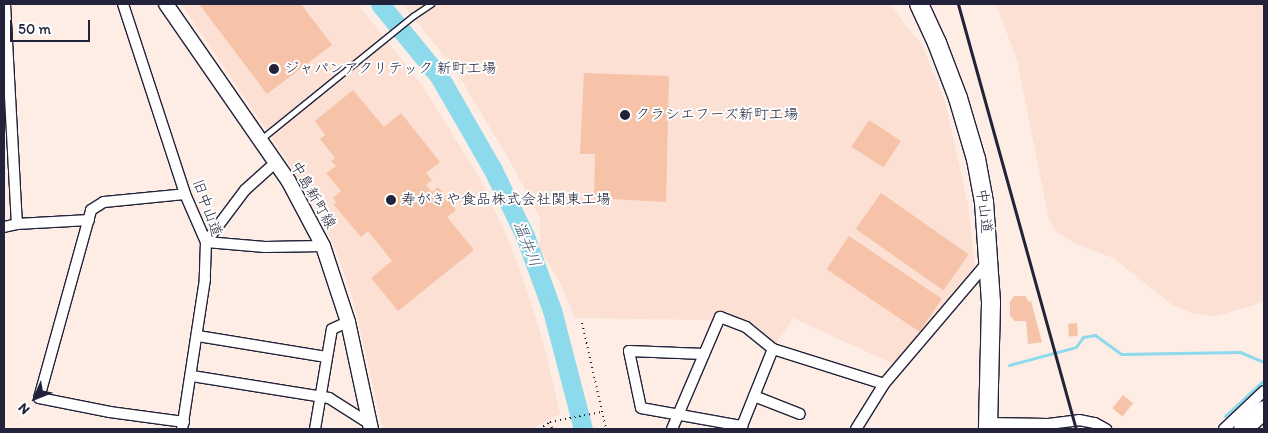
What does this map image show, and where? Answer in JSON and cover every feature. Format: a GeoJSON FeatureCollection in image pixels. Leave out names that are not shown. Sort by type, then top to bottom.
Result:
{"type":"FeatureCollection","features":[{"type":"Feature","properties":{"kind":"highway","name":"中山道"},"geometry":{"type":"LineString","coordinates":[[919,4],[949,71],[966,124],[984,202],[989,260],[991,344],[988,426]]}},
{"type":"Feature","properties":{"kind":"highway"},"geometry":{"type":"LineString","coordinates":[[1243,429],[1264,410]]}},
{"type":"Feature","properties":{"kind":"main road","name":"中島新町線"},"geometry":{"type":"LineString","coordinates":[[166,4],[276,162],[299,199],[323,246],[348,322],[371,427]]}},
{"type":"Feature","properties":{"kind":"street"},"geometry":{"type":"LineString","coordinates":[[5,4],[9,180],[17,224]]}},
{"type":"Feature","properties":{"kind":"street","name":"旧中山道"},"geometry":{"type":"LineString","coordinates":[[123,4],[185,194],[206,242],[205,278],[198,336],[183,426]]}},
{"type":"Feature","properties":{"kind":"street"},"geometry":{"type":"LineString","coordinates":[[206,242],[245,190],[276,162]]}},
{"type":"Feature","properties":{"kind":"street"},"geometry":{"type":"LineString","coordinates":[[183,426],[40,398],[91,210],[104,202],[185,194]]}},
{"type":"Feature","properties":{"kind":"street"},"geometry":{"type":"LineString","coordinates":[[4,227],[17,224],[89,220]]}},
{"type":"Feature","properties":{"kind":"street"},"geometry":{"type":"LineString","coordinates":[[206,242],[265,247],[323,246]]}},
{"type":"Feature","properties":{"kind":"street"},"geometry":{"type":"LineString","coordinates":[[856,429],[884,384],[989,260]]}},
{"type":"Feature","properties":{"kind":"street"},"geometry":{"type":"LineString","coordinates":[[672,429],[720,317],[746,327],[773,349],[884,384]]}},
{"type":"Feature","properties":{"kind":"street"},"geometry":{"type":"LineString","coordinates":[[316,429],[326,357],[332,329],[348,322]]}},
{"type":"Feature","properties":{"kind":"street"},"geometry":{"type":"LineString","coordinates":[[198,336],[326,357]]}},
{"type":"Feature","properties":{"kind":"street"},"geometry":{"type":"LineString","coordinates":[[704,354],[629,351],[641,408],[720,426],[742,426],[773,349]]}},
{"type":"Feature","properties":{"kind":"street"},"geometry":{"type":"LineString","coordinates":[[192,376],[329,398],[371,427]]}},
{"type":"Feature","properties":{"kind":"street"},"geometry":{"type":"LineString","coordinates":[[1224,429],[1264,391]]}},
{"type":"Feature","properties":{"kind":"street"},"geometry":{"type":"LineString","coordinates":[[754,396],[800,414]]}},
{"type":"Feature","properties":{"kind":"street"},"geometry":{"type":"LineString","coordinates":[[988,426],[1048,424],[1079,420],[1095,423],[1106,429]]}},
{"type":"Feature","properties":{"kind":"lane"},"geometry":{"type":"LineString","coordinates":[[261,140],[430,4]]}},
{"type":"Feature","properties":{"kind":"path"},"geometry":{"type":"LineString","coordinates":[[582,323],[606,429]]}},
{"type":"Feature","properties":{"kind":"path"},"geometry":{"type":"LineString","coordinates":[[539,429],[550,422],[602,411]]}},
{"type":"Feature","properties":{"kind":"path"},"geometry":{"type":"LineString","coordinates":[[550,422],[552,429]]}},
{"type":"Feature","properties":{"kind":"shaded area"},"geometry":{"type":"Polygon","coordinates":[[[181,4],[358,4],[424,88],[479,177],[509,241],[531,302],[545,349],[560,414],[531,429],[383,429],[353,299],[333,243],[307,192],[181,4]]]}},
{"type":"Feature","properties":{"kind":"shaded area"},"geometry":{"type":"Polygon","coordinates":[[[403,4],[889,4],[922,45],[945,101],[968,205],[975,266],[896,365],[793,318],[776,344],[742,320],[717,311],[713,320],[575,318],[561,284],[540,249],[540,219],[510,161],[454,68],[403,4]]]}},
{"type":"Feature","properties":{"kind":"shaded area"},"geometry":{"type":"Polygon","coordinates":[[[996,4],[1264,4],[1264,302],[1217,316],[1196,314],[1174,306],[1113,258],[1077,244],[1054,230],[1049,219],[1017,60],[996,4]]]}},
{"type":"Feature","properties":{"kind":"building","name":"ジャパンアクリテック 新町工場"},"geometry":{"type":"Polygon","coordinates":[[[199,4],[301,4],[332,45],[267,94],[199,4]]]}},
{"type":"Feature","properties":{"kind":"building","name":"クラシエフーズ新町工場"},"geometry":{"type":"Polygon","coordinates":[[[584,73],[669,76],[666,202],[594,198],[595,154],[580,154],[584,73]]]}},
{"type":"Feature","properties":{"kind":"building","name":"寿がきや食品株式会社関東工場"},"geometry":{"type":"Polygon","coordinates":[[[353,90],[384,127],[401,113],[440,162],[426,173],[432,180],[426,185],[432,192],[438,187],[456,210],[447,217],[474,250],[398,311],[371,278],[392,261],[368,231],[361,237],[334,205],[336,202],[333,198],[341,191],[326,173],[336,166],[331,161],[335,158],[320,139],[325,135],[315,121],[353,90]]]}},
{"type":"Feature","properties":{"kind":"building"},"geometry":{"type":"Polygon","coordinates":[[[869,120],[901,141],[883,168],[852,147],[869,120]]]}},
{"type":"Feature","properties":{"kind":"building"},"geometry":{"type":"Polygon","coordinates":[[[881,193],[969,254],[943,290],[856,229],[881,193]]]}},
{"type":"Feature","properties":{"kind":"building"},"geometry":{"type":"Polygon","coordinates":[[[849,236],[942,299],[919,332],[827,269],[849,236]]]}},
{"type":"Feature","properties":{"kind":"building"},"geometry":{"type":"Polygon","coordinates":[[[1014,296],[1025,296],[1029,302],[1031,301],[1042,342],[1028,344],[1026,321],[1015,321],[1010,316],[1010,302],[1014,296]]]}},
{"type":"Feature","properties":{"kind":"building"},"geometry":{"type":"Polygon","coordinates":[[[1077,323],[1078,336],[1069,337],[1068,324],[1077,323]]]}},
{"type":"Feature","properties":{"kind":"building"},"geometry":{"type":"Polygon","coordinates":[[[1123,395],[1133,403],[1122,416],[1112,408],[1123,395]]]}},
{"type":"Feature","properties":{"kind":"waterway","name":"温井川"},"geometry":{"type":"LineString","coordinates":[[380,4],[439,76],[492,168],[525,236],[552,310],[583,429]]}},
{"type":"Feature","properties":{"kind":"waterway"},"geometry":{"type":"LineString","coordinates":[[1009,365],[1076,347],[1083,337],[1095,335],[1121,354],[1240,352],[1264,362]]}},
{"type":"Feature","properties":{"kind":"waterway"},"geometry":{"type":"LineString","coordinates":[[1225,416],[1264,380]]}},
{"type":"Feature","properties":{"kind":"railway"},"geometry":{"type":"LineString","coordinates":[[958,4],[1076,429]]}},
{"type":"Feature","properties":{"kind":"place","name":"ジャパンアクリテック 新町工場"},"geometry":{"type":"Point","coordinates":[274,69]}},
{"type":"Feature","properties":{"kind":"place","name":"クラシエフーズ新町工場"},"geometry":{"type":"Point","coordinates":[625,115]}},
{"type":"Feature","properties":{"kind":"place","name":"寿がきや食品株式会社関東工場"},"geometry":{"type":"Point","coordinates":[391,200]}}]}
